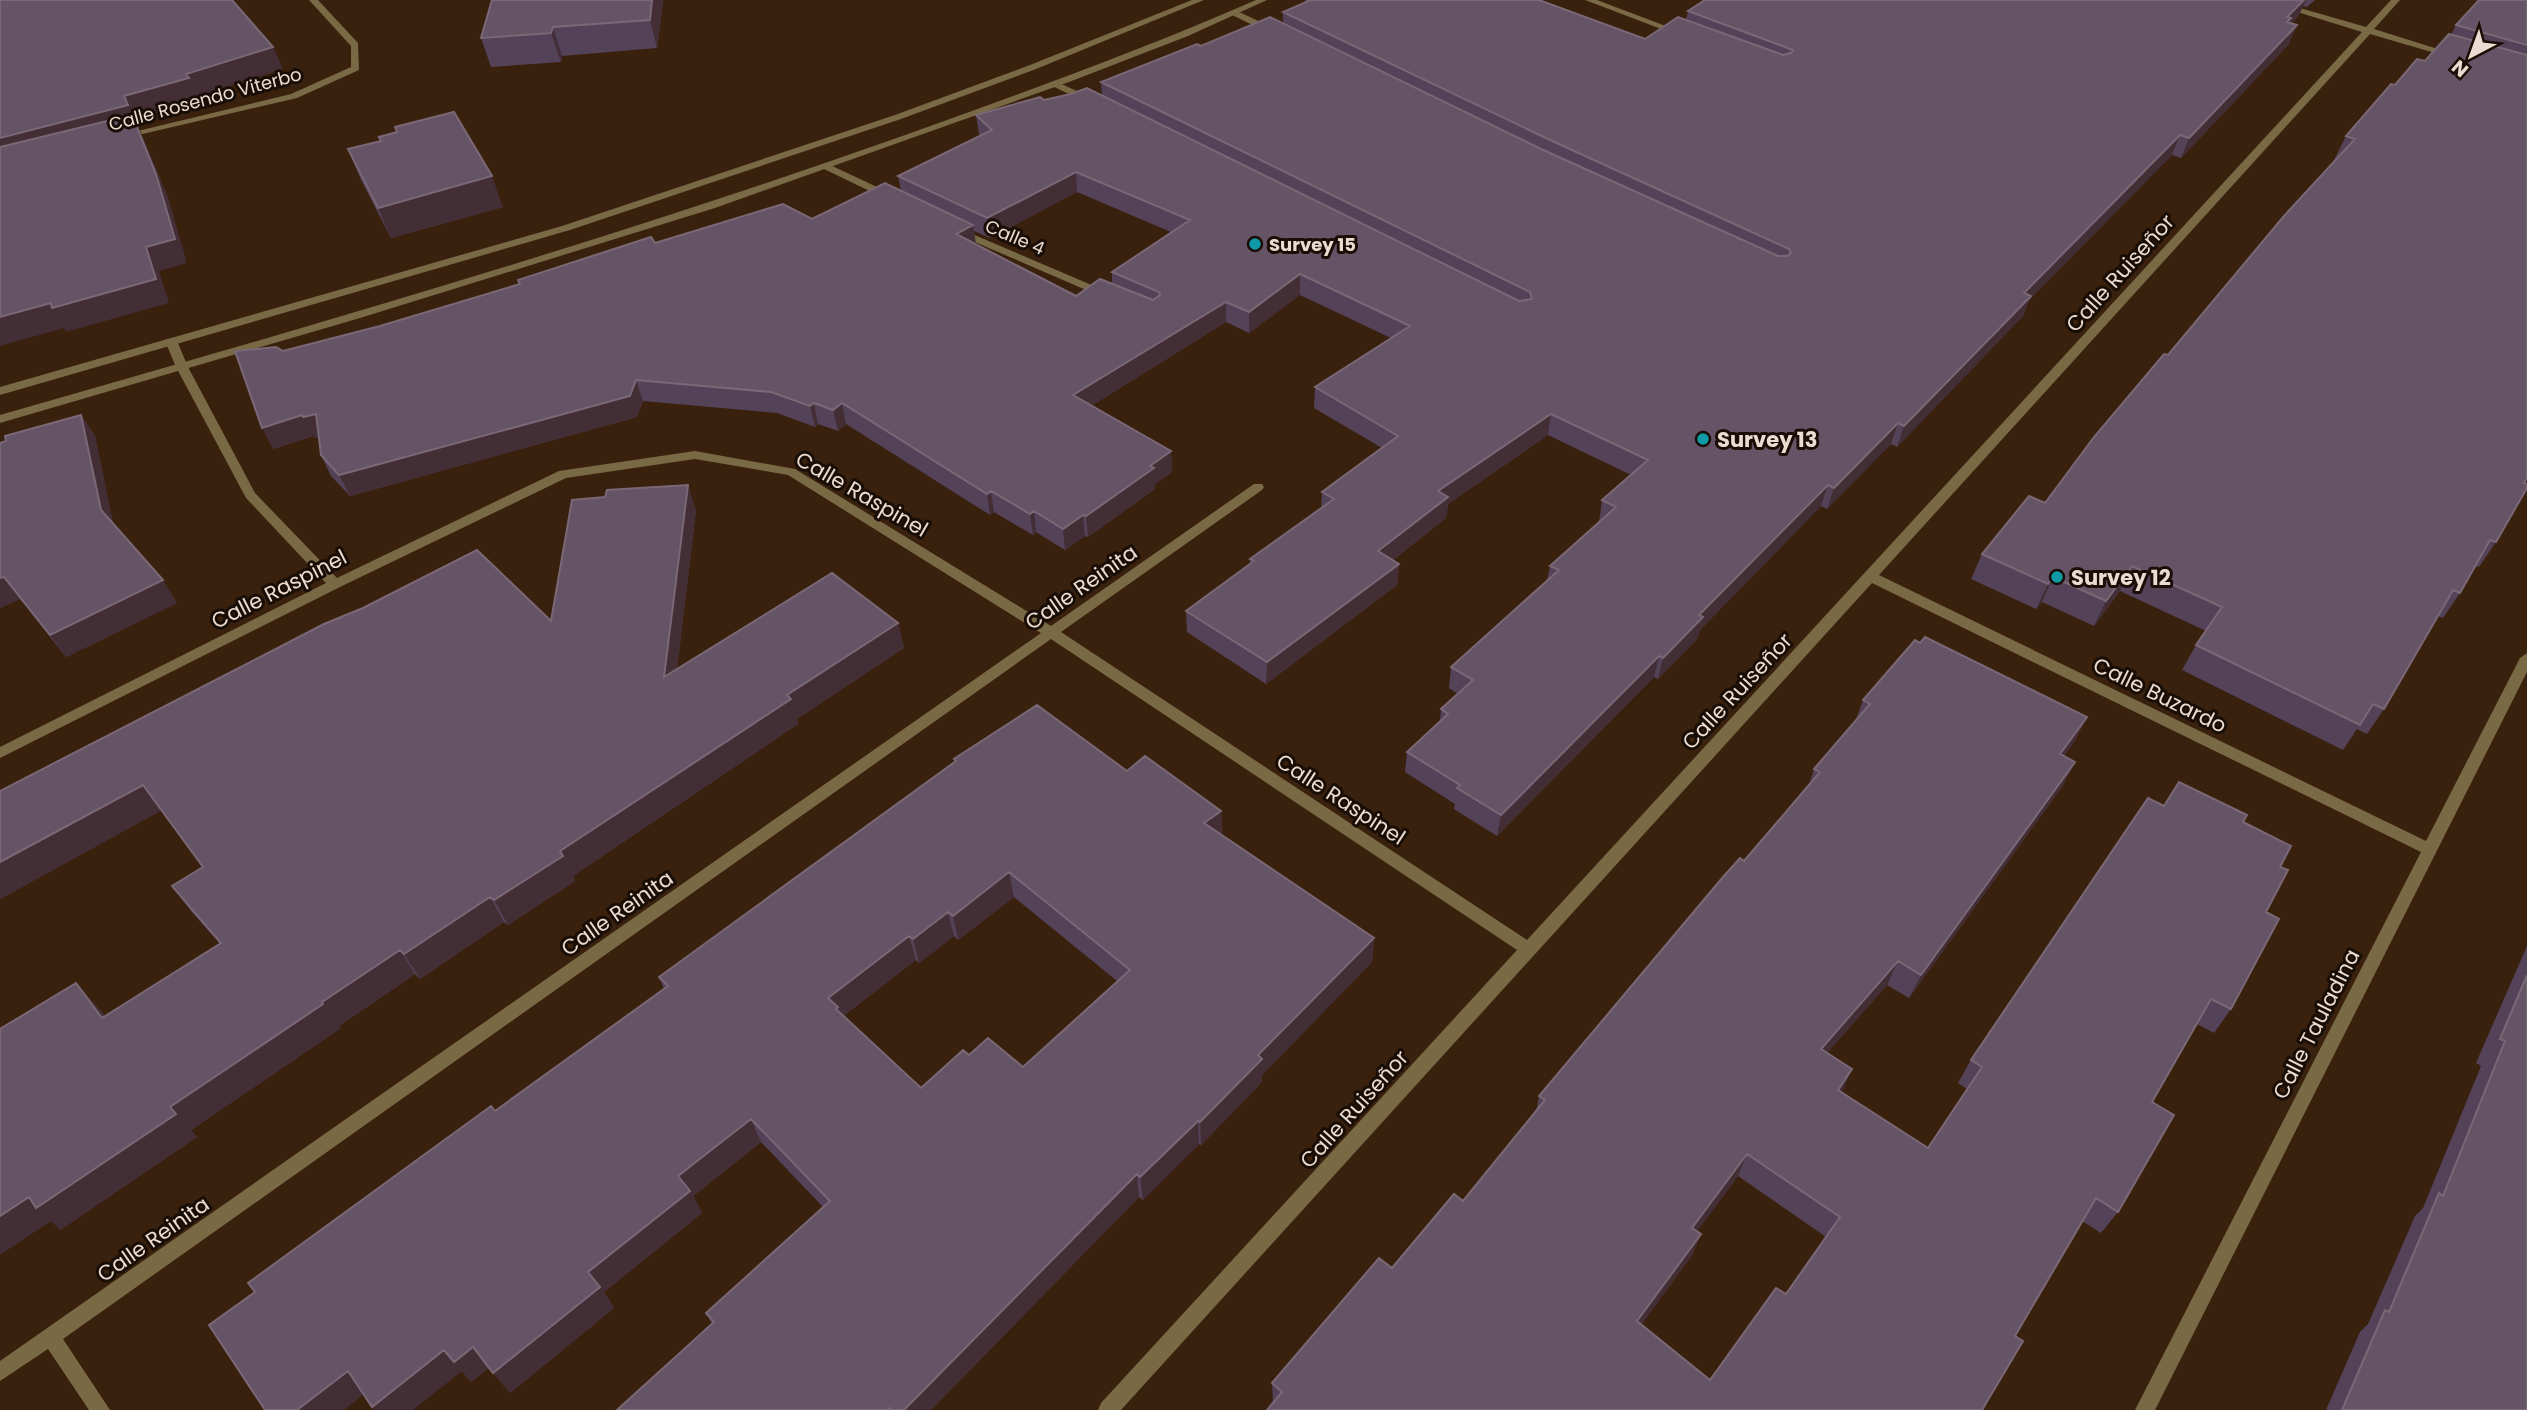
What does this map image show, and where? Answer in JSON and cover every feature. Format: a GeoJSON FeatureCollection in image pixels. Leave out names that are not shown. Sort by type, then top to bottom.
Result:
{"type":"FeatureCollection","features":[{"type":"Feature","properties":{"kind":"street","name":"Calle Rosendo Viterbo"},"geometry":{"type":"LineString","coordinates":[[107,142],[294,96],[356,68],[355,45],[313,0]]}},
{"type":"Feature","properties":{"kind":"street"},"geometry":{"type":"LineString","coordinates":[[0,391],[566,228],[898,117],[1033,67],[1200,0]]}},
{"type":"Feature","properties":{"kind":"street"},"geometry":{"type":"LineString","coordinates":[[0,419],[402,303],[691,213],[828,167],[1055,84],[1263,0]]}},
{"type":"Feature","properties":{"kind":"street"},"geometry":{"type":"LineString","coordinates":[[1589,0],[1692,37]]}},
{"type":"Feature","properties":{"kind":"street"},"geometry":{"type":"LineString","coordinates":[[2263,0],[2461,58]]}},
{"type":"Feature","properties":{"kind":"street","name":"Calle Ruiseñor"},"geometry":{"type":"LineString","coordinates":[[1108,1410],[2396,0]]}},
{"type":"Feature","properties":{"kind":"street"},"geometry":{"type":"LineString","coordinates":[[1236,13],[1285,37]]}},
{"type":"Feature","properties":{"kind":"street"},"geometry":{"type":"LineString","coordinates":[[1055,84],[1104,108]]}},
{"type":"Feature","properties":{"kind":"street"},"geometry":{"type":"LineString","coordinates":[[828,167],[901,203]]}},
{"type":"Feature","properties":{"kind":"street","name":"Calle 4"},"geometry":{"type":"LineString","coordinates":[[950,226],[1114,298]]}},
{"type":"Feature","properties":{"kind":"street"},"geometry":{"type":"LineString","coordinates":[[171,341],[250,495],[335,584]]}},
{"type":"Feature","properties":{"kind":"street","name":"Calle Raspinel"},"geometry":{"type":"LineString","coordinates":[[0,753],[335,584],[563,474],[695,455],[791,472],[1052,633],[1528,949]]}},
{"type":"Feature","properties":{"kind":"street","name":"Calle Reinita"},"geometry":{"type":"LineString","coordinates":[[0,1372],[1258,486]]}},
{"type":"Feature","properties":{"kind":"street","name":"Calle Buzardo"},"geometry":{"type":"LineString","coordinates":[[1871,577],[2430,850]]}},
{"type":"Feature","properties":{"kind":"street","name":"Calle Tauladina"},"geometry":{"type":"LineString","coordinates":[[2145,1410],[2527,658]]}},
{"type":"Feature","properties":{"kind":"street"},"geometry":{"type":"LineString","coordinates":[[51,1337],[100,1410]]}},
{"type":"Feature","properties":{"kind":"building"},"geometry":{"type":"Polygon","coordinates":[[[0,0],[232,0],[273,47],[186,74],[189,78],[124,96],[128,105],[0,138],[0,0]]]}},
{"type":"Feature","properties":{"kind":"building"},"geometry":{"type":"Polygon","coordinates":[[[492,0],[652,0],[650,20],[553,27],[551,33],[481,38],[492,0]]]}},
{"type":"Feature","properties":{"kind":"building"},"geometry":{"type":"Polygon","coordinates":[[[1311,0],[1539,0],[1645,39],[1678,17],[1783,55],[1793,50],[1688,11],[1705,0],[2304,0],[2287,17],[2291,18],[2287,22],[2297,25],[2189,138],[2180,135],[2024,293],[2031,296],[1904,426],[1898,423],[1834,488],[1828,485],[1699,615],[1703,617],[1663,658],[1659,656],[1501,815],[1407,752],[1448,714],[1441,709],[1473,680],[1451,667],[1559,570],[1550,566],[1616,507],[1602,500],[1648,460],[1551,414],[1438,491],[1448,497],[1378,551],[1399,564],[1267,662],[1186,611],[1254,561],[1250,559],[1334,499],[1322,492],[1398,436],[1315,387],[1410,326],[1300,274],[1249,312],[1226,302],[1073,395],[1171,451],[1150,466],[1154,468],[1063,529],[1034,511],[1030,514],[991,491],[987,494],[842,403],[833,410],[814,403],[810,406],[771,392],[636,380],[630,396],[339,475],[321,455],[316,414],[302,415],[262,428],[235,351],[276,347],[283,351],[380,326],[520,284],[518,280],[651,237],[655,243],[783,204],[812,219],[885,183],[973,225],[956,234],[1076,296],[1100,279],[1153,300],[1160,295],[1159,292],[1112,272],[1190,220],[1076,172],[987,218],[898,176],[992,130],[976,115],[1040,97],[1044,100],[1087,88],[1519,301],[1532,299],[1530,292],[1101,82],[1197,44],[1201,46],[1270,17],[1541,149],[1778,256],[1791,253],[1789,249],[1550,140],[1283,12],[1311,0]]]}},
{"type":"Feature","properties":{"kind":"building"},"geometry":{"type":"Polygon","coordinates":[[[2479,0],[2527,0],[2527,45],[2456,25],[2479,0]]]}},
{"type":"Feature","properties":{"kind":"building"},"geometry":{"type":"Polygon","coordinates":[[[2449,34],[2527,55],[2527,478],[2524,483],[2527,488],[2496,542],[2490,540],[2460,593],[2453,590],[2384,709],[2373,704],[2360,725],[2196,645],[2222,607],[2132,566],[2106,601],[2053,577],[2048,584],[1982,554],[2029,496],[2045,503],[2094,437],[2164,354],[2168,355],[2284,216],[2355,139],[2346,136],[2391,84],[2395,85],[2417,59],[2425,61],[2449,34]]]}},
{"type":"Feature","properties":{"kind":"building"},"geometry":{"type":"Polygon","coordinates":[[[454,112],[492,176],[378,208],[348,149],[381,141],[379,137],[397,132],[395,127],[454,112]]]}},
{"type":"Feature","properties":{"kind":"building"},"geometry":{"type":"Polygon","coordinates":[[[132,115],[156,174],[175,239],[146,247],[156,279],[52,308],[51,303],[0,317],[0,147],[132,115]]]}},
{"type":"Feature","properties":{"kind":"building"},"geometry":{"type":"Polygon","coordinates":[[[81,415],[101,510],[163,580],[50,635],[4,577],[0,578],[0,443],[6,441],[5,436],[81,415]]]}},
{"type":"Feature","properties":{"kind":"building"},"geometry":{"type":"Polygon","coordinates":[[[688,485],[664,677],[832,573],[898,623],[787,695],[791,699],[560,851],[563,856],[494,900],[490,897],[404,954],[400,950],[322,1002],[323,1004],[170,1107],[176,1114],[36,1208],[29,1197],[0,1216],[0,1029],[76,983],[102,1018],[221,943],[172,886],[203,867],[143,785],[0,862],[0,791],[324,624],[363,608],[477,550],[551,621],[572,500],[605,497],[607,490],[688,485]]]}},
{"type":"Feature","properties":{"kind":"building"},"geometry":{"type":"Polygon","coordinates":[[[1925,637],[2087,717],[2060,754],[2075,762],[1921,975],[1898,961],[1821,1049],[1852,1069],[1838,1090],[1928,1148],[1982,1067],[1971,1060],[2148,798],[2164,806],[2179,782],[2247,815],[2243,822],[2291,846],[2280,867],[2288,870],[2266,912],[2279,919],[2231,1009],[2211,999],[2152,1102],[2174,1115],[2118,1212],[2096,1198],[2015,1336],[2023,1341],[1982,1410],[1267,1410],[1282,1392],[1272,1383],[1379,1258],[1392,1268],[1454,1194],[1463,1201],[1545,1100],[1539,1096],[1723,877],[1740,858],[1744,861],[1820,772],[1814,769],[1870,704],[1863,700],[1915,640],[1920,643],[1925,637]],[[1747,1154],[1692,1228],[1701,1234],[1637,1321],[1710,1380],[1776,1288],[1786,1294],[1840,1217],[1747,1154]]]}},
{"type":"Feature","properties":{"kind":"building"},"geometry":{"type":"Polygon","coordinates":[[[1037,705],[1127,771],[1145,756],[1221,811],[1204,823],[1374,938],[1258,1055],[1262,1059],[1200,1122],[1140,1177],[1137,1174],[904,1410],[617,1410],[714,1322],[706,1313],[830,1201],[751,1119],[678,1176],[690,1191],[588,1272],[600,1287],[493,1373],[473,1347],[454,1362],[444,1350],[372,1407],[348,1371],[297,1410],[265,1410],[209,1325],[255,1292],[248,1283],[491,1106],[495,1111],[668,986],[659,977],[956,761],[954,759],[1037,705]],[[1009,872],[953,916],[948,912],[913,939],[909,936],[828,998],[838,1007],[836,1009],[921,1088],[963,1050],[969,1055],[988,1038],[1023,1067],[1130,970],[1009,872]]]}},
{"type":"Feature","properties":{"kind":"building"},"geometry":{"type":"Polygon","coordinates":[[[2527,975],[2527,1410],[2342,1410],[2385,1310],[2389,1312],[2439,1193],[2443,1196],[2505,1041],[2500,1039],[2527,975]]]}},
{"type":"Feature","properties":{"kind":"place","name":"Survey 15"},"geometry":{"type":"Point","coordinates":[1255,244]}},
{"type":"Feature","properties":{"kind":"place","name":"Survey 13"},"geometry":{"type":"Point","coordinates":[1703,439]}},
{"type":"Feature","properties":{"kind":"place","name":"Survey 12"},"geometry":{"type":"Point","coordinates":[2057,577]}}]}
